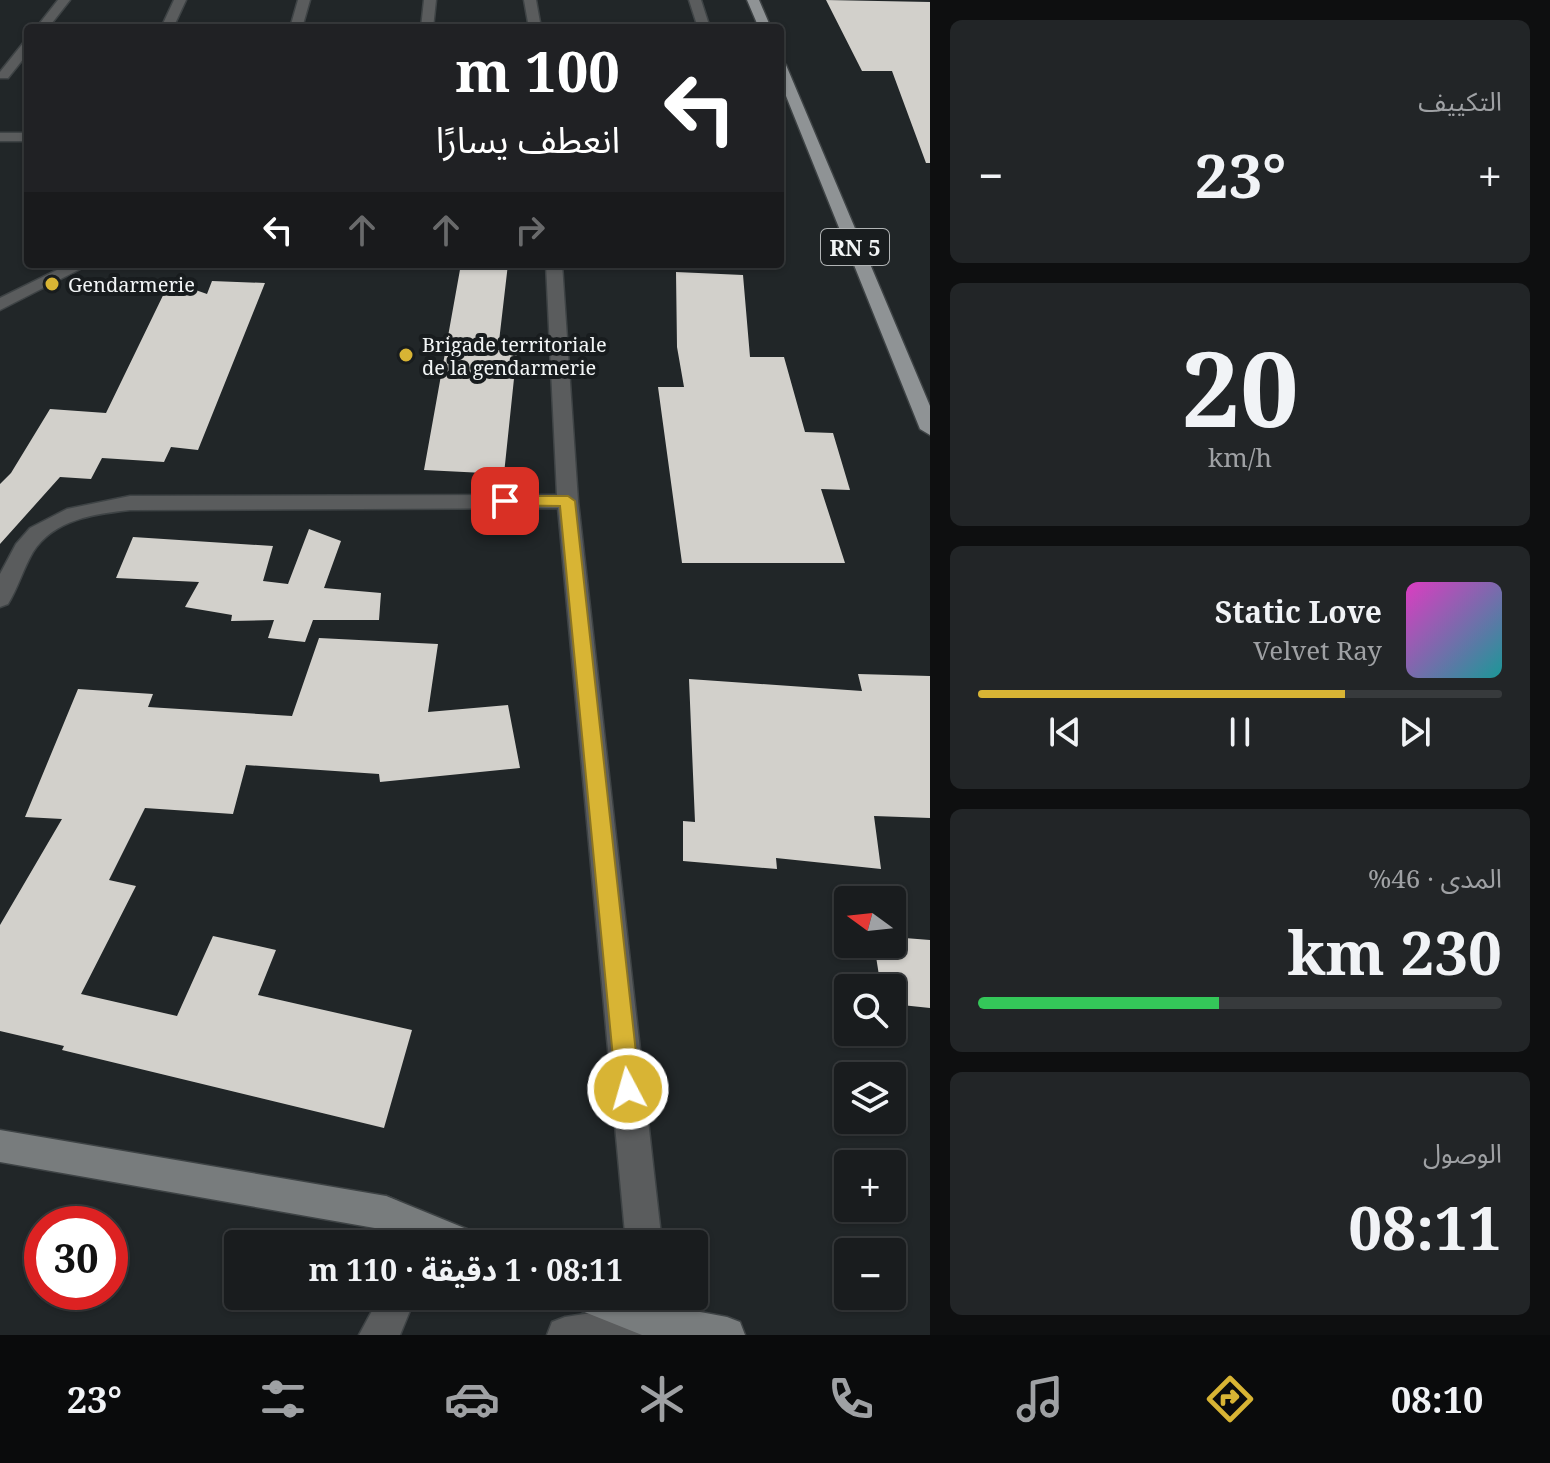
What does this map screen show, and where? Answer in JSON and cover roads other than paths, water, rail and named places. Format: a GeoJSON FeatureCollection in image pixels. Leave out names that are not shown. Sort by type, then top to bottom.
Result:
{"type":"FeatureCollection","features":[{"type":"Feature","properties":{"kind":"main road"},"geometry":{"type":"LineString","coordinates":[[753,0],[763,24]]}},
{"type":"Feature","properties":{"kind":"main road","name":"RN 5"},"geometry":{"type":"LineString","coordinates":[[784,78],[930,429]]}},
{"type":"Feature","properties":{"kind":"street"},"geometry":{"type":"LineString","coordinates":[[45,24],[64,0]]}},
{"type":"Feature","properties":{"kind":"street"},"geometry":{"type":"LineString","coordinates":[[169,24],[180,0]]}},
{"type":"Feature","properties":{"kind":"street"},"geometry":{"type":"LineString","coordinates":[[297,24],[304,0]]}},
{"type":"Feature","properties":{"kind":"street"},"geometry":{"type":"LineString","coordinates":[[427,24],[430,0]]}},
{"type":"Feature","properties":{"kind":"street"},"geometry":{"type":"LineString","coordinates":[[530,0],[534,24]]}},
{"type":"Feature","properties":{"kind":"street"},"geometry":{"type":"LineString","coordinates":[[695,0],[703,24]]}},
{"type":"Feature","properties":{"kind":"street"},"geometry":{"type":"LineString","coordinates":[[2,75],[24,50]]}},
{"type":"Feature","properties":{"kind":"street"},"geometry":{"type":"LineString","coordinates":[[2,75],[24,75]]}},
{"type":"Feature","properties":{"kind":"street"},"geometry":{"type":"LineString","coordinates":[[0,137],[24,137]]}},
{"type":"Feature","properties":{"kind":"street"},"geometry":{"type":"LineString","coordinates":[[0,305],[74,268]]}},
{"type":"Feature","properties":{"kind":"street"},"geometry":{"type":"LineString","coordinates":[[554,268],[568,501],[643,1230]]}},
{"type":"Feature","properties":{"kind":"street"},"geometry":{"type":"LineString","coordinates":[[0,599],[29,543],[57,519],[91,509],[130,503],[568,501]]}},
{"type":"Feature","properties":{"kind":"street"},"geometry":{"type":"LineString","coordinates":[[0,1146],[386,1213],[428,1230]]}},
{"type":"Feature","properties":{"kind":"street"},"geometry":{"type":"LineString","coordinates":[[386,1213],[395,1230]]}},
{"type":"Feature","properties":{"kind":"street"},"geometry":{"type":"LineString","coordinates":[[377,1335],[392,1310]]}},
{"type":"Feature","properties":{"kind":"street"},"geometry":{"type":"LineString","coordinates":[[631,1310],[727,1335]]}},
{"type":"Feature","properties":{"kind":"street"},"geometry":{"type":"LineString","coordinates":[[565,1335],[651,1317]]}},
{"type":"Feature","properties":{"kind":"place","name":"Gendarmerie"},"geometry":{"type":"Point","coordinates":[52,284]}},
{"type":"Feature","properties":{"kind":"place","name":"Brigade territoriale de la gendarmerie"},"geometry":{"type":"Point","coordinates":[406,355]}}]}
